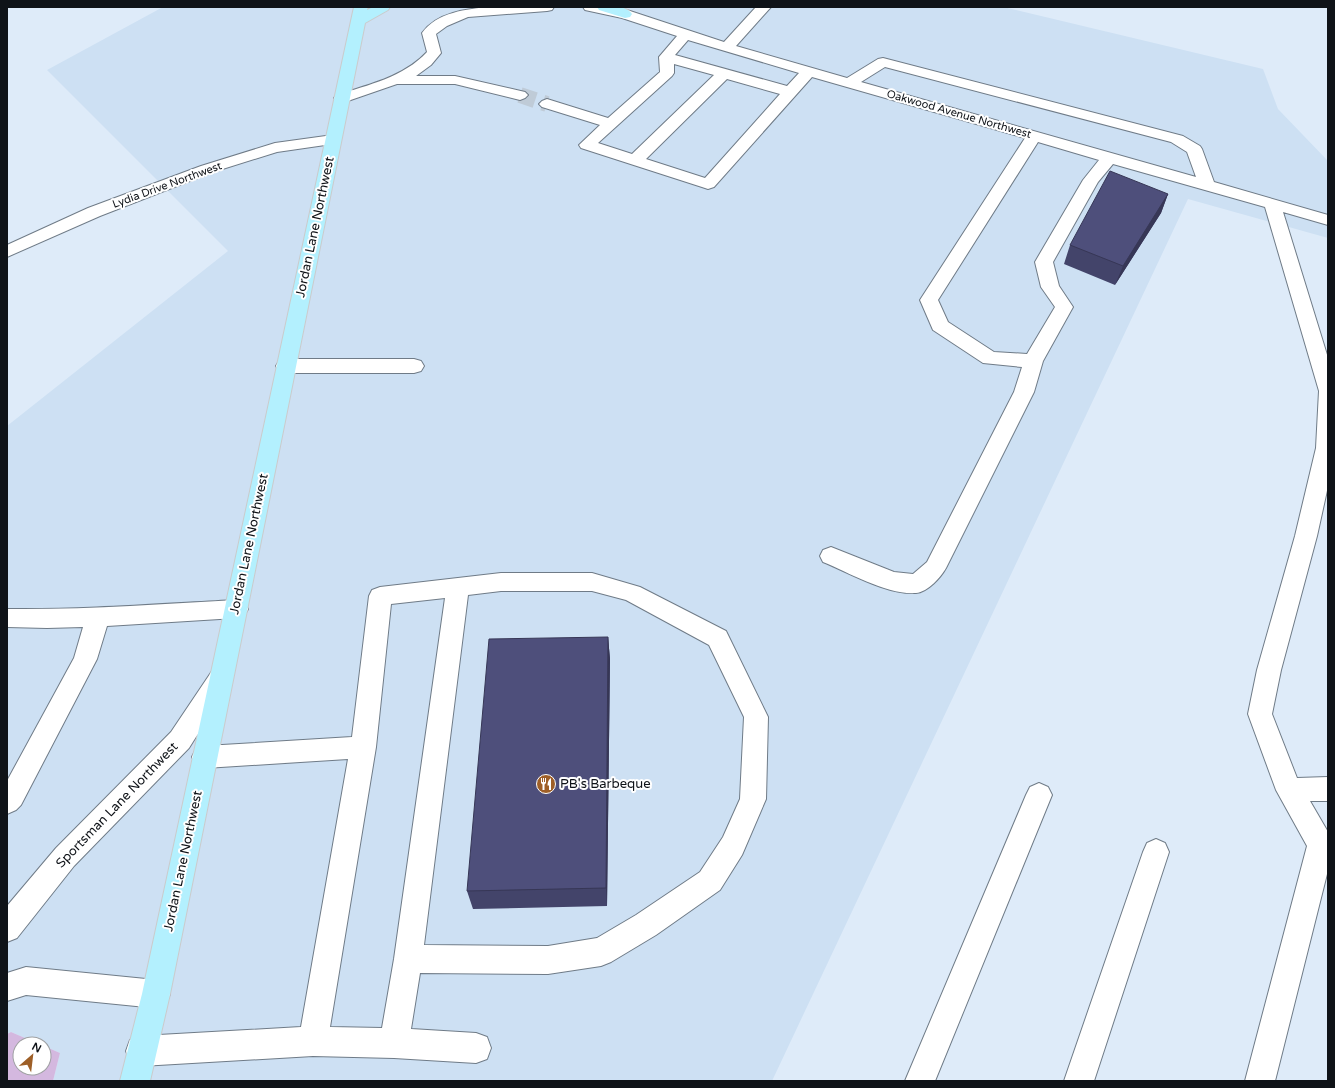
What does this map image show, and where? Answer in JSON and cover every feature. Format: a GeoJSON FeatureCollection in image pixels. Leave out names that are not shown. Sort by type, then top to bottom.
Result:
{"type":"FeatureCollection","features":[{"type":"Feature","properties":{"kind":"main road"},"geometry":{"type":"LineString","coordinates":[[359,14],[383,7]]}},
{"type":"Feature","properties":{"kind":"main road"},"geometry":{"type":"LineString","coordinates":[[604,7],[630,11]]}},
{"type":"Feature","properties":{"kind":"main road","name":"Jordan Lane Northwest"},"geometry":{"type":"LineString","coordinates":[[135,1081],[156,994],[359,14]]}},
{"type":"Feature","properties":{"kind":"street"},"geometry":{"type":"LineString","coordinates":[[342,98],[396,80],[427,62],[434,53],[429,33],[442,23],[465,13],[547,7]]}},
{"type":"Feature","properties":{"kind":"street","name":"Oakwood Avenue Northwest"},"geometry":{"type":"LineString","coordinates":[[590,7],[630,11],[685,35],[727,48],[1328,220]]}},
{"type":"Feature","properties":{"kind":"street"},"geometry":{"type":"LineString","coordinates":[[727,48],[764,7]]}},
{"type":"Feature","properties":{"kind":"street"},"geometry":{"type":"LineString","coordinates":[[685,35],[666,56],[668,73],[587,145],[708,184],[809,71]]}},
{"type":"Feature","properties":{"kind":"street"},"geometry":{"type":"LineString","coordinates":[[666,56],[790,92]]}},
{"type":"Feature","properties":{"kind":"street"},"geometry":{"type":"LineString","coordinates":[[849,83],[884,62],[1177,139],[1194,149],[1207,185]]}},
{"type":"Feature","properties":{"kind":"street"},"geometry":{"type":"LineString","coordinates":[[635,160],[724,73]]}},
{"type":"Feature","properties":{"kind":"street"},"geometry":{"type":"LineString","coordinates":[[396,80],[455,80],[520,95]]}},
{"type":"Feature","properties":{"kind":"street"},"geometry":{"type":"LineString","coordinates":[[547,104],[611,124]]}},
{"type":"Feature","properties":{"kind":"street"},"geometry":{"type":"LineString","coordinates":[[1033,361],[990,358],[940,326],[929,300],[1034,136]]}},
{"type":"Feature","properties":{"kind":"street","name":"Lydia Drive Northwest"},"geometry":{"type":"LineString","coordinates":[[7,252],[94,212],[207,169],[275,148],[333,140]]}},
{"type":"Feature","properties":{"kind":"street"},"geometry":{"type":"LineString","coordinates":[[831,556],[892,581],[917,584],[935,568],[1024,392],[1033,361],[1064,307],[1050,287],[1044,262],[1091,180],[1110,157]]}},
{"type":"Feature","properties":{"kind":"street"},"geometry":{"type":"LineString","coordinates":[[1260,1081],[1325,849],[1289,790],[1260,714],[1269,670],[1306,536],[1326,448],[1328,392],[1272,204]]}},
{"type":"Feature","properties":{"kind":"street"},"geometry":{"type":"LineString","coordinates":[[286,366],[414,366]]}},
{"type":"Feature","properties":{"kind":"street"},"geometry":{"type":"LineString","coordinates":[[313,1041],[363,747],[380,596],[501,582],[592,582],[632,593],[718,638],[756,717],[753,799],[733,846],[710,881],[646,925],[601,952],[548,960],[408,959]]}},
{"type":"Feature","properties":{"kind":"street"},"geometry":{"type":"LineString","coordinates":[[394,1043],[408,959],[458,587]]}},
{"type":"Feature","properties":{"kind":"street"},"geometry":{"type":"LineString","coordinates":[[7,618],[47,619],[98,617],[236,609]]}},
{"type":"Feature","properties":{"kind":"street"},"geometry":{"type":"LineString","coordinates":[[7,802],[12,797],[85,659],[98,617]]}},
{"type":"Feature","properties":{"kind":"street","name":"Sportsman Lane Northwest"},"geometry":{"type":"LineString","coordinates":[[7,928],[66,857],[180,740],[221,677]]}},
{"type":"Feature","properties":{"kind":"street"},"geometry":{"type":"LineString","coordinates":[[205,757],[363,747]]}},
{"type":"Feature","properties":{"kind":"street"},"geometry":{"type":"LineString","coordinates":[[1289,790],[1328,789]]}},
{"type":"Feature","properties":{"kind":"street"},"geometry":{"type":"LineString","coordinates":[[920,1081],[1039,795]]}},
{"type":"Feature","properties":{"kind":"street"},"geometry":{"type":"LineString","coordinates":[[1079,1081],[1156,852]]}},
{"type":"Feature","properties":{"kind":"street"},"geometry":{"type":"LineString","coordinates":[[7,987],[26,981],[156,994]]}},
{"type":"Feature","properties":{"kind":"street"},"geometry":{"type":"LineString","coordinates":[[142,1051],[313,1041],[394,1043],[476,1048]]}},
{"type":"Feature","properties":{"kind":"shaded area"},"geometry":{"type":"Polygon","coordinates":[[[163,7],[1003,7],[1263,69],[1278,109],[1328,161],[1328,238],[1188,199],[772,1081],[53,1081],[60,1053],[52,1050],[52,1036],[20,1036],[11,1032],[7,1034],[7,426],[228,251],[47,70],[163,7]]]}},
{"type":"Feature","properties":{"kind":"shaded area"},"geometry":{"type":"Polygon","coordinates":[[[11,1032],[20,1036],[12,1036],[12,1076],[52,1076],[52,1050],[60,1053],[53,1081],[7,1081],[7,1034],[11,1032]]]}},
{"type":"Feature","properties":{"kind":"building"},"geometry":{"type":"Polygon","coordinates":[[[1110,171],[1168,194],[1123,266],[1070,245],[1110,171]]]}},
{"type":"Feature","properties":{"kind":"building","name":"PB's Barbeque"},"geometry":{"type":"Polygon","coordinates":[[[608,637],[606,888],[467,891],[489,639],[608,637]]]}},
{"type":"Feature","properties":{"kind":"tunnel"},"geometry":{"type":"LineString","coordinates":[[520,95],[547,104]]}},
{"type":"Feature","properties":{"kind":"place","name":"PB's Barbeque"},"geometry":{"type":"Point","coordinates":[546,784]}}]}
